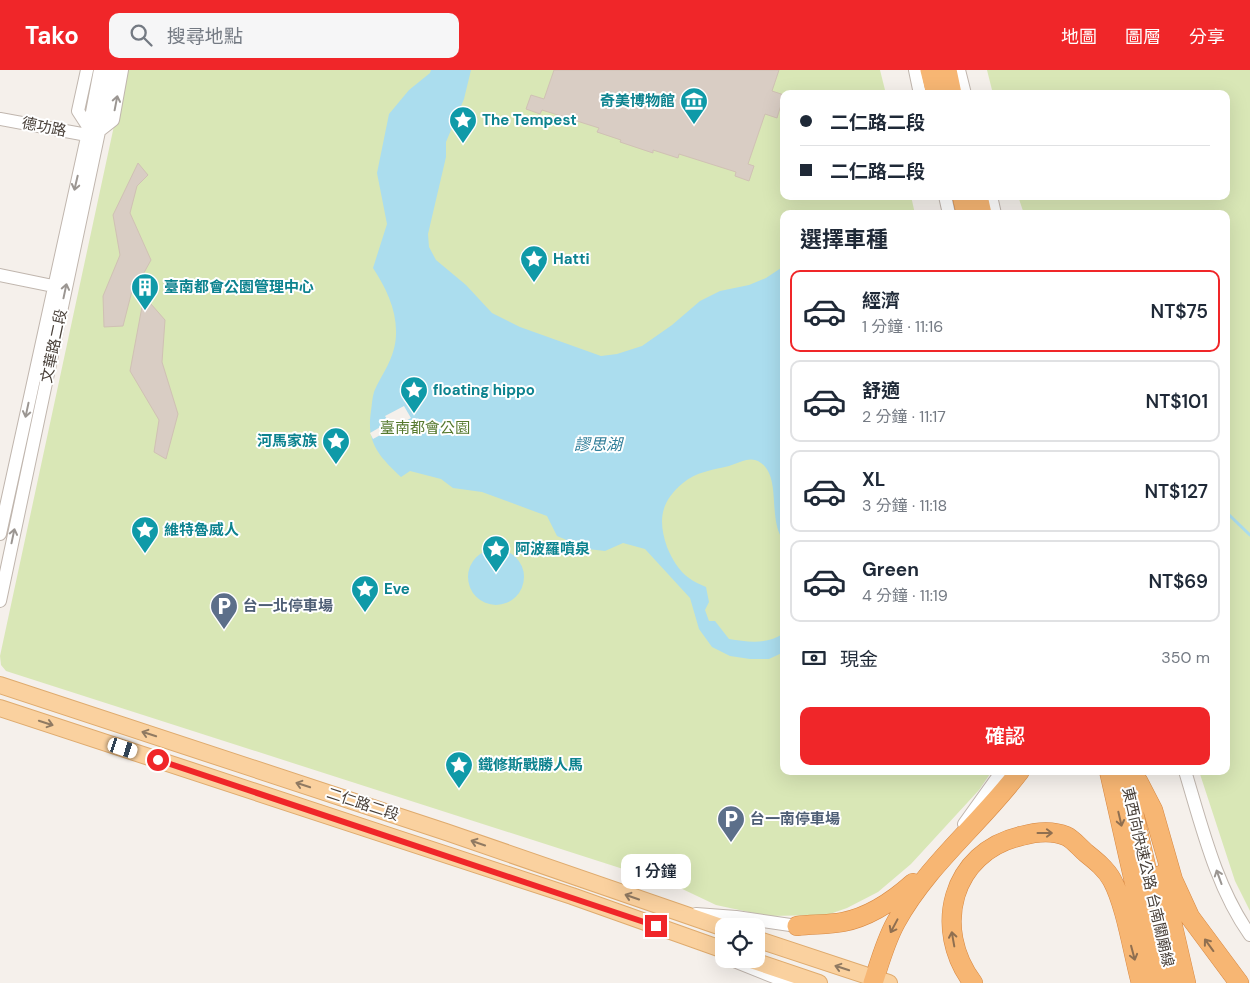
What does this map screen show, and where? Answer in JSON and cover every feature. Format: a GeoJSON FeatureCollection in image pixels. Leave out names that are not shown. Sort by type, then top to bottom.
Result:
{"type":"FeatureCollection","features":[{"type":"Feature","properties":{"kind":"highway"},"geometry":{"type":"LineString","coordinates":[[930,70],[935,90]]}},
{"type":"Feature","properties":{"kind":"highway"},"geometry":{"type":"LineString","coordinates":[[947,70],[951,90]]}},
{"type":"Feature","properties":{"kind":"highway"},"geometry":{"type":"LineString","coordinates":[[879,981],[886,942],[907,904],[943,858],[1003,793],[1017,775]]}},
{"type":"Feature","properties":{"kind":"highway","name":"東西向快速公路 台南關廟線"},"geometry":{"type":"LineString","coordinates":[[1110,775],[1157,983]]}},
{"type":"Feature","properties":{"kind":"highway"},"geometry":{"type":"LineString","coordinates":[[1133,775],[1186,983]]}},
{"type":"Feature","properties":{"kind":"highway","name":"東西向快速公路 台南關廟線"},"geometry":{"type":"LineString","coordinates":[[1133,775],[1173,983]]}},
{"type":"Feature","properties":{"kind":"highway"},"geometry":{"type":"LineString","coordinates":[[1134,775],[1152,810],[1173,880],[1190,917],[1239,983]]}},
{"type":"Feature","properties":{"kind":"highway"},"geometry":{"type":"LineString","coordinates":[[973,983],[957,957],[952,939],[951,922],[958,887],[967,870],[993,845],[1017,836],[1048,832],[1067,836],[1101,864],[1112,880],[1122,907],[1141,983]]}},
{"type":"Feature","properties":{"kind":"highway"},"geometry":{"type":"LineString","coordinates":[[797,926],[844,922],[877,909],[895,899],[943,858]]}},
{"type":"Feature","properties":{"kind":"main road","name":"二仁路二段"},"geometry":{"type":"LineString","coordinates":[[0,685],[446,832],[715,925]]}},
{"type":"Feature","properties":{"kind":"main road","name":"二仁路二段"},"geometry":{"type":"LineString","coordinates":[[0,708],[572,896],[715,947]]}},
{"type":"Feature","properties":{"kind":"main road"},"geometry":{"type":"LineString","coordinates":[[765,942],[879,981]]}},
{"type":"Feature","properties":{"kind":"main road"},"geometry":{"type":"LineString","coordinates":[[765,965],[819,983]]}},
{"type":"Feature","properties":{"kind":"street"},"geometry":{"type":"LineString","coordinates":[[87,70],[78,111],[92,131],[113,120],[122,70]]}},
{"type":"Feature","properties":{"kind":"street"},"geometry":{"type":"LineString","coordinates":[[100,70],[102,89]]}},
{"type":"Feature","properties":{"kind":"street"},"geometry":{"type":"LineString","coordinates":[[102,89],[112,70]]}},
{"type":"Feature","properties":{"kind":"street"},"geometry":{"type":"LineString","coordinates":[[915,70],[919,90]]}},
{"type":"Feature","properties":{"kind":"street"},"geometry":{"type":"LineString","coordinates":[[959,70],[964,90]]}},
{"type":"Feature","properties":{"kind":"street","name":"文華路二段"},"geometry":{"type":"LineString","coordinates":[[0,534],[102,89]]}},
{"type":"Feature","properties":{"kind":"street","name":"德功路"},"geometry":{"type":"LineString","coordinates":[[0,119],[92,131]]}},
{"type":"Feature","properties":{"kind":"street","name":"文華路二段"},"geometry":{"type":"LineString","coordinates":[[0,601],[10,494],[53,286],[92,131]]}},
{"type":"Feature","properties":{"kind":"street"},"geometry":{"type":"LineString","coordinates":[[0,275],[53,286]]}},
{"type":"Feature","properties":{"kind":"street"},"geometry":{"type":"LineString","coordinates":[[678,913],[736,917],[797,926],[829,919],[862,908],[898,890],[927,866],[954,836],[999,775]]}},
{"type":"Feature","properties":{"kind":"street"},"geometry":{"type":"LineString","coordinates":[[1185,775],[1220,881],[1237,917],[1250,935]]}},
{"type":"Feature","properties":{"kind":"street"},"geometry":{"type":"LineString","coordinates":[[572,896],[580,905],[715,954]]}},
{"type":"Feature","properties":{"kind":"street"},"geometry":{"type":"LineString","coordinates":[[752,968],[789,983]]}},
{"type":"Feature","properties":{"kind":"green space","name":"臺南都會公園"},"geometry":{"type":"Polygon","coordinates":[[[126,70],[880,70],[885,90],[780,90],[780,200],[912,200],[914,210],[780,210],[780,775],[989,775],[979,790],[911,864],[878,892],[847,908],[827,915],[768,916],[716,905],[676,886],[6,671],[1,665],[0,656],[126,70]]]}},
{"type":"Feature","properties":{"kind":"green space"},"geometry":{"type":"Polygon","coordinates":[[[987,70],[1250,70],[1250,911],[1235,881],[1200,775],[1230,775],[1230,210],[1023,210],[1019,200],[1230,200],[1230,90],[992,90],[987,70]]]}},
{"type":"Feature","properties":{"kind":"water","name":"謬思湖"},"geometry":{"type":"Polygon","coordinates":[[[431,70],[471,70],[464,99],[446,142],[446,157],[428,234],[429,247],[436,260],[466,285],[492,313],[520,327],[601,356],[617,354],[642,346],[672,325],[700,301],[720,291],[749,285],[766,278],[780,269],[780,535],[776,522],[771,479],[761,463],[753,460],[745,460],[704,472],[688,479],[675,490],[665,505],[662,529],[671,556],[682,572],[695,582],[706,587],[709,602],[705,610],[709,621],[715,621],[729,639],[750,642],[764,641],[780,636],[780,654],[769,659],[750,659],[730,656],[712,647],[699,629],[690,598],[645,549],[623,543],[605,551],[588,549],[557,536],[547,516],[482,492],[453,488],[441,479],[410,471],[401,477],[386,462],[376,448],[370,432],[373,397],[377,385],[391,359],[396,335],[393,308],[373,268],[387,224],[377,173],[389,114],[409,90],[430,73],[431,70]]]}},
{"type":"Feature","properties":{"kind":"water","name":"阿波羅噴泉"},"geometry":{"type":"Polygon","coordinates":[[[491,549],[501,549],[516,557],[522,566],[524,577],[522,588],[516,597],[501,605],[491,605],[480,600],[473,593],[468,582],[468,572],[473,561],[480,554],[491,549]]]}},
{"type":"Feature","properties":{"kind":"pier"},"geometry":{"type":"Polygon","coordinates":[[[404,406],[411,418],[373,439],[370,433],[389,422],[385,416],[404,406]]]}},
{"type":"Feature","properties":{"kind":"building","name":"奇美博物館"},"geometry":{"type":"Polygon","coordinates":[[[554,70],[779,70],[772,91],[780,94],[780,108],[777,118],[765,114],[748,164],[754,166],[749,181],[735,176],[736,172],[679,154],[678,158],[653,150],[653,153],[597,132],[599,128],[542,110],[540,114],[526,109],[531,95],[544,99],[554,70]]]}},
{"type":"Feature","properties":{"kind":"building"},"geometry":{"type":"Polygon","coordinates":[[[138,163],[148,175],[137,186],[130,213],[151,260],[140,280],[135,279],[123,326],[104,327],[103,296],[120,255],[113,215],[138,163]]]}},
{"type":"Feature","properties":{"kind":"building"},"geometry":{"type":"Polygon","coordinates":[[[144,296],[165,320],[162,362],[178,414],[166,459],[154,452],[159,420],[130,371],[144,296]]]}},
{"type":"Feature","properties":{"kind":"waterway"},"geometry":{"type":"LineString","coordinates":[[1230,516],[1250,535]]}},
{"type":"Feature","properties":{"kind":"place","name":"奇美博物館"},"geometry":{"type":"Point","coordinates":[694,125]}},
{"type":"Feature","properties":{"kind":"place","name":"The Tempest"},"geometry":{"type":"Point","coordinates":[463,144]}},
{"type":"Feature","properties":{"kind":"place","name":"Hatti"},"geometry":{"type":"Point","coordinates":[534,283]}},
{"type":"Feature","properties":{"kind":"place","name":"臺南都會公園管理中心"},"geometry":{"type":"Point","coordinates":[145,311]}},
{"type":"Feature","properties":{"kind":"place","name":"floating hippo"},"geometry":{"type":"Point","coordinates":[414,414]}},
{"type":"Feature","properties":{"kind":"place","name":"河馬家族"},"geometry":{"type":"Point","coordinates":[336,465]}},
{"type":"Feature","properties":{"kind":"place","name":"維特魯威人"},"geometry":{"type":"Point","coordinates":[145,554]}},
{"type":"Feature","properties":{"kind":"place","name":"阿波羅噴泉"},"geometry":{"type":"Point","coordinates":[496,573]}},
{"type":"Feature","properties":{"kind":"place","name":"Eve"},"geometry":{"type":"Point","coordinates":[365,613]}},
{"type":"Feature","properties":{"kind":"place","name":"台一北停車場"},"geometry":{"type":"Point","coordinates":[224,630]}},
{"type":"Feature","properties":{"kind":"place","name":"鐵修斯戰勝人馬"},"geometry":{"type":"Point","coordinates":[459,789]}},
{"type":"Feature","properties":{"kind":"place","name":"台一南停車場"},"geometry":{"type":"Point","coordinates":[731,843]}},
{"type":"Feature","properties":{"kind":"route"},"geometry":{"type":"LineString","coordinates":[[158,760],[572,896],[656,926]]}}]}
